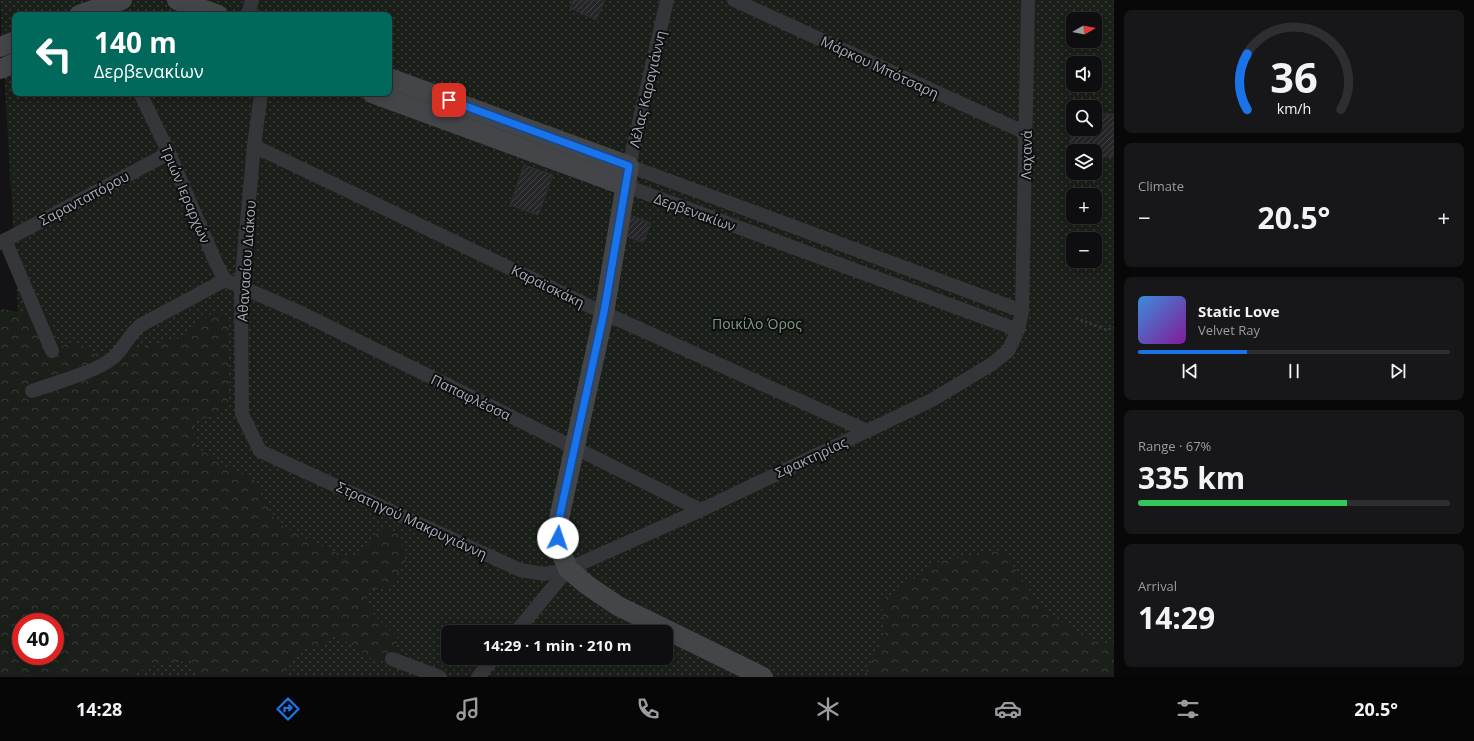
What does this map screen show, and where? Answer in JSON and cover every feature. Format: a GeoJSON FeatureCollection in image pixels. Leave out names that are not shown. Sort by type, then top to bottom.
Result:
{"type":"FeatureCollection","features":[{"type":"Feature","properties":{"kind":"street"},"geometry":{"type":"LineString","coordinates":[[85,12],[102,3],[122,0]]}},
{"type":"Feature","properties":{"kind":"street"},"geometry":{"type":"LineString","coordinates":[[177,0],[206,10]]}},
{"type":"Feature","properties":{"kind":"street"},"geometry":{"type":"LineString","coordinates":[[249,12],[252,0]]}},
{"type":"Feature","properties":{"kind":"street","name":"Λέλας Καραγιάννη"},"geometry":{"type":"LineString","coordinates":[[667,0],[629,166],[604,312],[557,528],[559,547],[568,569],[586,585],[618,606],[763,677]]}},
{"type":"Feature","properties":{"kind":"street","name":"Μάρκου Μπότσαρη"},"geometry":{"type":"LineString","coordinates":[[734,0],[1026,133]]}},
{"type":"Feature","properties":{"kind":"street","name":"Λαχανά"},"geometry":{"type":"LineString","coordinates":[[1022,311],[1027,1]]}},
{"type":"Feature","properties":{"kind":"street"},"geometry":{"type":"LineString","coordinates":[[0,47],[12,42]]}},
{"type":"Feature","properties":{"kind":"street"},"geometry":{"type":"LineString","coordinates":[[0,69],[12,64]]}},
{"type":"Feature","properties":{"kind":"street","name":"Δερβενακίων"},"geometry":{"type":"LineString","coordinates":[[392,79],[1022,311]]}},
{"type":"Feature","properties":{"kind":"street","name":"Τριών Ιεραρχών"},"geometry":{"type":"LineString","coordinates":[[141,96],[169,153],[216,263],[225,280]]}},
{"type":"Feature","properties":{"kind":"street","name":"Αθανασίου Διάκου"},"geometry":{"type":"LineString","coordinates":[[260,450],[242,414],[241,286],[254,146],[261,96]]}},
{"type":"Feature","properties":{"kind":"street","name":"Δερβενακίων"},"geometry":{"type":"LineString","coordinates":[[380,96],[1018,330]]}},
{"type":"Feature","properties":{"kind":"street","name":"Καραϊσκάκη"},"geometry":{"type":"LineString","coordinates":[[254,146],[604,312],[867,431]]}},
{"type":"Feature","properties":{"kind":"street","name":"Σαρανταπόρου"},"geometry":{"type":"LineString","coordinates":[[2,241],[169,153]]}},
{"type":"Feature","properties":{"kind":"street"},"geometry":{"type":"LineString","coordinates":[[2,241],[52,351]]}},
{"type":"Feature","properties":{"kind":"street"},"geometry":{"type":"LineString","coordinates":[[32,391],[81,375],[113,359],[132,332],[141,325],[225,280],[241,286]]}},
{"type":"Feature","properties":{"kind":"street","name":"Παπαφλέσσα"},"geometry":{"type":"LineString","coordinates":[[241,286],[306,316],[701,510]]}},
{"type":"Feature","properties":{"kind":"street","name":"Σφακτηρίας"},"geometry":{"type":"LineString","coordinates":[[568,569],[701,510],[932,400],[992,364],[1008,351],[1018,330],[1022,311]]}},
{"type":"Feature","properties":{"kind":"street","name":"Στρατηγού Μακρυγιάννη"},"geometry":{"type":"LineString","coordinates":[[260,450],[520,570],[545,574],[568,569]]}},
{"type":"Feature","properties":{"kind":"street"},"geometry":{"type":"LineString","coordinates":[[522,625],[568,569]]}},
{"type":"Feature","properties":{"kind":"street"},"geometry":{"type":"LineString","coordinates":[[392,659],[440,677]]}},
{"type":"Feature","properties":{"kind":"street"},"geometry":{"type":"LineString","coordinates":[[478,677],[488,665]]}},
{"type":"Feature","properties":{"kind":"path"},"geometry":{"type":"LineString","coordinates":[[1076,318],[1107,330],[1114,327]]}},
{"type":"Feature","properties":{"kind":"green space","name":"Ποικίλο Όρος"},"geometry":{"type":"Polygon","coordinates":[[[0,0],[1114,0],[1114,677],[39,677],[48,665],[64,665],[64,613],[35,613],[0,0]]]}},
{"type":"Feature","properties":{"kind":"green space"},"geometry":{"type":"Polygon","coordinates":[[[0,309],[48,316],[60,347],[74,341],[101,355],[143,348],[186,334],[216,310],[229,317],[228,405],[216,416],[192,420],[196,447],[228,468],[253,479],[275,521],[302,537],[346,557],[362,553],[381,527],[400,533],[406,563],[388,587],[363,591],[374,615],[398,637],[395,655],[373,660],[336,635],[320,646],[299,650],[283,677],[196,677],[192,660],[147,667],[130,677],[0,677],[0,309]]]}},
{"type":"Feature","properties":{"kind":"green space"},"geometry":{"type":"Polygon","coordinates":[[[1002,550],[1040,605],[1082,637],[1114,645],[1114,677],[870,677],[866,672],[885,635],[881,601],[938,562],[1002,550]]]}},
{"type":"Feature","properties":{"kind":"building"},"geometry":{"type":"Polygon","coordinates":[[[573,0],[605,0],[596,20],[570,8],[573,0]]]}},
{"type":"Feature","properties":{"kind":"building"},"geometry":{"type":"Polygon","coordinates":[[[1102,114],[1114,114],[1114,157],[1102,157],[1102,144],[1071,144],[1071,136],[1102,136],[1102,114]]]}},
{"type":"Feature","properties":{"kind":"building"},"geometry":{"type":"Polygon","coordinates":[[[524,165],[553,175],[538,215],[510,205],[524,165]]]}},
{"type":"Feature","properties":{"kind":"building"},"geometry":{"type":"Polygon","coordinates":[[[628,214],[651,223],[643,243],[620,233],[628,214]]]}},
{"type":"Feature","properties":{"kind":"route"},"geometry":{"type":"LineString","coordinates":[[449,100],[629,166],[604,312],[557,528],[558,538]]}}]}
